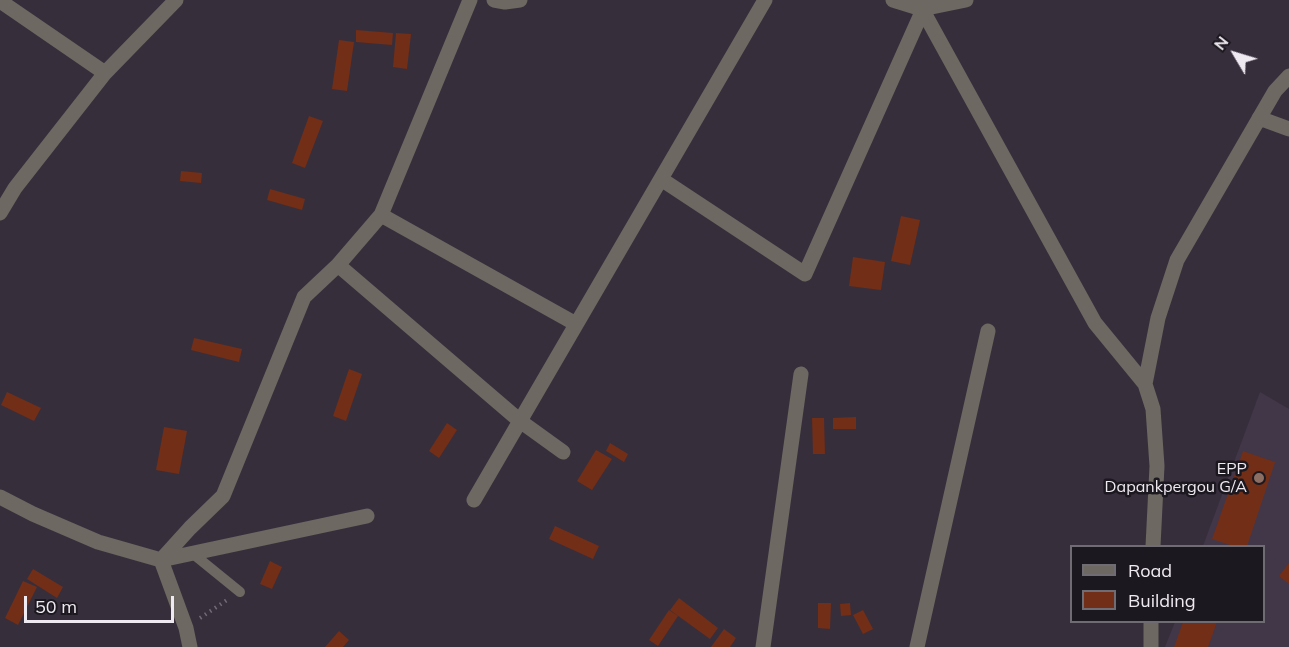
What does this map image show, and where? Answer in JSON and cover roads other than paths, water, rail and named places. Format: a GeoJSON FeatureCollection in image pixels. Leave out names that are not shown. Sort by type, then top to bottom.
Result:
{"type":"FeatureCollection","features":[{"type":"Feature","properties":{"kind":"street"},"geometry":{"type":"LineString","coordinates":[[0,213],[15,188],[105,73],[176,0]]}},
{"type":"Feature","properties":{"kind":"street"},"geometry":{"type":"LineString","coordinates":[[161,560],[223,496],[304,297],[338,265],[381,215],[470,0]]}},
{"type":"Feature","properties":{"kind":"street"},"geometry":{"type":"LineString","coordinates":[[494,0],[506,2],[520,0]]}},
{"type":"Feature","properties":{"kind":"street"},"geometry":{"type":"LineString","coordinates":[[474,500],[765,0]]}},
{"type":"Feature","properties":{"kind":"street"},"geometry":{"type":"LineString","coordinates":[[893,0],[922,3],[966,0]]}},
{"type":"Feature","properties":{"kind":"street"},"geometry":{"type":"LineString","coordinates":[[0,1],[105,73]]}},
{"type":"Feature","properties":{"kind":"street"},"geometry":{"type":"LineString","coordinates":[[661,179],[806,274],[922,3]]}},
{"type":"Feature","properties":{"kind":"street"},"geometry":{"type":"LineString","coordinates":[[922,3],[1095,324],[1144,384],[1153,409],[1157,466],[1153,545]]}},
{"type":"Feature","properties":{"kind":"street"},"geometry":{"type":"LineString","coordinates":[[1144,384],[1158,318],[1177,260],[1275,91],[1289,76]]}},
{"type":"Feature","properties":{"kind":"street"},"geometry":{"type":"LineString","coordinates":[[1259,118],[1289,129]]}},
{"type":"Feature","properties":{"kind":"street"},"geometry":{"type":"LineString","coordinates":[[381,215],[576,324]]}},
{"type":"Feature","properties":{"kind":"street"},"geometry":{"type":"LineString","coordinates":[[338,265],[520,421],[563,452]]}},
{"type":"Feature","properties":{"kind":"street"},"geometry":{"type":"LineString","coordinates":[[917,647],[988,331]]}},
{"type":"Feature","properties":{"kind":"street"},"geometry":{"type":"LineString","coordinates":[[763,647],[801,374]]}},
{"type":"Feature","properties":{"kind":"street"},"geometry":{"type":"LineString","coordinates":[[0,497],[98,542],[161,560],[367,516]]}},
{"type":"Feature","properties":{"kind":"street"},"geometry":{"type":"LineString","coordinates":[[161,560],[186,628],[190,647]]}},
{"type":"Feature","properties":{"kind":"street"},"geometry":{"type":"LineString","coordinates":[[1151,623],[1151,647]]}},
{"type":"Feature","properties":{"kind":"lane"},"geometry":{"type":"LineString","coordinates":[[192,553],[240,592]]}},
{"type":"Feature","properties":{"kind":"place","name":"EPP Dapankpergou G/A"},"geometry":{"type":"Point","coordinates":[1259,478]}}]}
